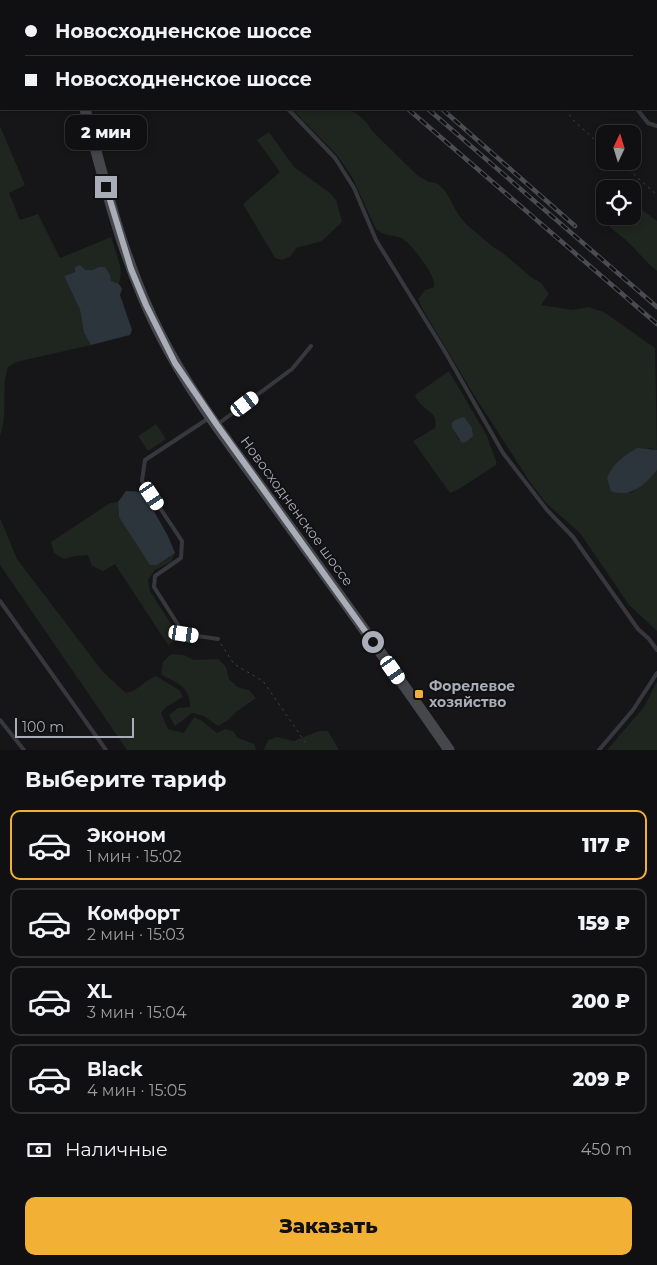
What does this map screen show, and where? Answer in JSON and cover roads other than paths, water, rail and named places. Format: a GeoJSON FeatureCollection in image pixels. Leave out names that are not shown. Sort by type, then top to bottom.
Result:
{"type":"FeatureCollection","features":[{"type":"Feature","properties":{"kind":"main road","name":"Новосходненское шоссе"},"geometry":{"type":"LineString","coordinates":[[85,110],[131,269],[146,305],[175,363],[214,421],[449,750]]}},
{"type":"Feature","properties":{"kind":"lane"},"geometry":{"type":"LineString","coordinates":[[289,110],[335,158],[354,188],[376,240],[444,350],[503,453],[547,510],[573,537],[638,629],[657,650]]}},
{"type":"Feature","properties":{"kind":"lane"},"geometry":{"type":"LineString","coordinates":[[638,110],[648,123],[657,126]]}},
{"type":"Feature","properties":{"kind":"lane"},"geometry":{"type":"LineString","coordinates":[[218,639],[184,634],[154,587],[155,576],[181,558],[182,541],[142,481],[144,460],[214,421],[292,369],[311,346]]}},
{"type":"Feature","properties":{"kind":"lane"},"geometry":{"type":"LineString","coordinates":[[0,601],[106,750]]}},
{"type":"Feature","properties":{"kind":"lane"},"geometry":{"type":"LineString","coordinates":[[598,750],[633,710],[657,673]]}},
{"type":"Feature","properties":{"kind":"lane"},"geometry":{"type":"LineString","coordinates":[[0,720],[24,750]]}},
{"type":"Feature","properties":{"kind":"railway"},"geometry":{"type":"LineString","coordinates":[[409,110],[657,324]]}},
{"type":"Feature","properties":{"kind":"railway"},"geometry":{"type":"LineString","coordinates":[[429,110],[657,307]]}},
{"type":"Feature","properties":{"kind":"railway"},"geometry":{"type":"LineString","coordinates":[[443,110],[575,226]]}},
{"type":"Feature","properties":{"kind":"place","name":"Форелевое хозяйство"},"geometry":{"type":"Point","coordinates":[419,694]}}]}
